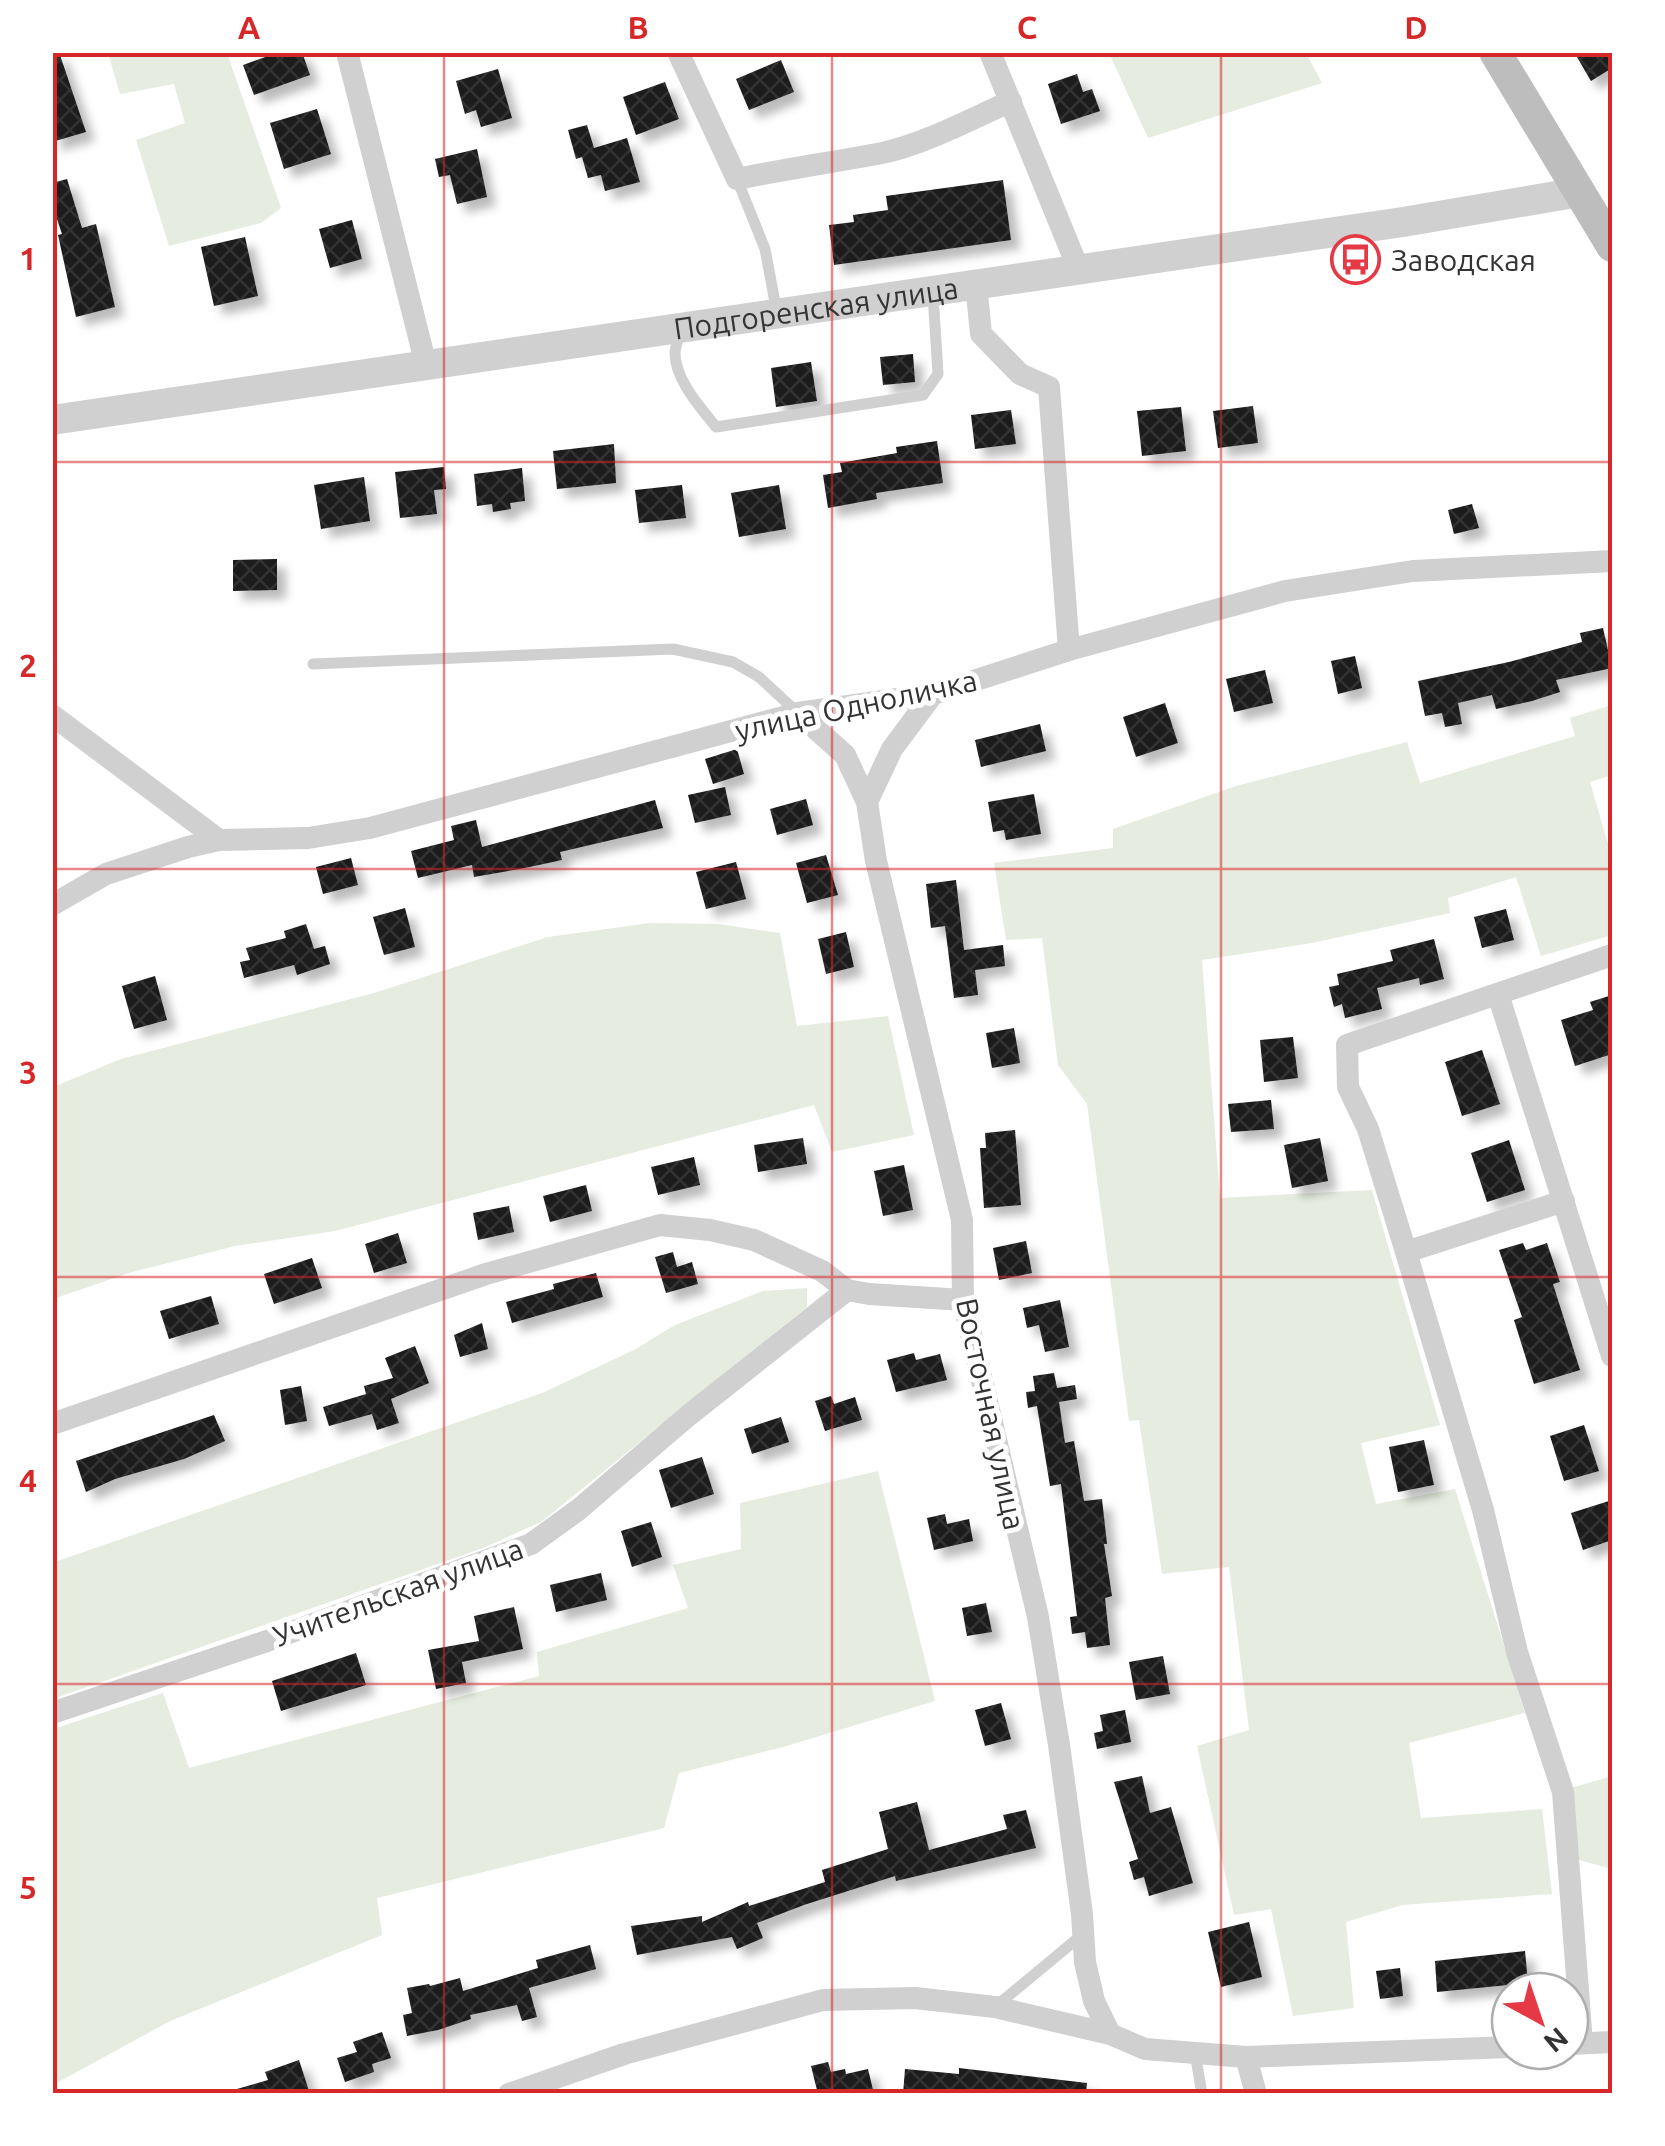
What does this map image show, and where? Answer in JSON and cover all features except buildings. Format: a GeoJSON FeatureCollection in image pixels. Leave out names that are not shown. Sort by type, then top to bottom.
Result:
{"type":"FeatureCollection","features":[{"type":"Feature","properties":{"kind":"main road"},"geometry":{"type":"LineString","coordinates":[[1499,55],[1612,246]]}},
{"type":"Feature","properties":{"kind":"street"},"geometry":{"type":"LineString","coordinates":[[348,52],[426,365]]}},
{"type":"Feature","properties":{"kind":"street"},"geometry":{"type":"LineString","coordinates":[[678,52],[737,180],[884,152],[964,123],[1011,100]]}},
{"type":"Feature","properties":{"kind":"street"},"geometry":{"type":"LineString","coordinates":[[990,52],[1078,268]]}},
{"type":"Feature","properties":{"kind":"street","name":"Подгоренская улица"},"geometry":{"type":"LineString","coordinates":[[52,420],[1403,222],[1580,192]]}},
{"type":"Feature","properties":{"kind":"street"},"geometry":{"type":"LineString","coordinates":[[976,284],[981,334],[1020,374],[1049,387],[1069,650]]}},
{"type":"Feature","properties":{"kind":"street","name":"улица Одноличка"},"geometry":{"type":"LineString","coordinates":[[52,905],[106,874],[188,847],[219,840],[308,838],[370,828],[798,713],[933,694],[1069,650],[1285,592],[1413,571],[1612,561]]}},
{"type":"Feature","properties":{"kind":"street"},"geometry":{"type":"LineString","coordinates":[[867,802],[892,749],[933,694]]}},
{"type":"Feature","properties":{"kind":"street","name":"Восточная улица"},"geometry":{"type":"LineString","coordinates":[[798,713],[845,755],[867,802],[876,861],[962,1220],[963,1300],[1038,1617],[1059,1745],[1085,1962],[1094,2001],[1110,2034]]}},
{"type":"Feature","properties":{"kind":"street"},"geometry":{"type":"LineString","coordinates":[[52,715],[219,840]]}},
{"type":"Feature","properties":{"kind":"street"},"geometry":{"type":"LineString","coordinates":[[1573,1971],[1564,1792],[1517,1652],[1483,1510],[1406,1252],[1368,1129],[1348,1087],[1347,1045],[1612,955]]}},
{"type":"Feature","properties":{"kind":"street"},"geometry":{"type":"LineString","coordinates":[[1498,994],[1612,1356]]}},
{"type":"Feature","properties":{"kind":"street"},"geometry":{"type":"LineString","coordinates":[[1406,1252],[1564,1201]]}},
{"type":"Feature","properties":{"kind":"street"},"geometry":{"type":"LineString","coordinates":[[52,1424],[486,1274],[660,1225],[754,1240],[822,1271],[847,1290],[963,1300]]}},
{"type":"Feature","properties":{"kind":"street","name":"Учительская улица"},"geometry":{"type":"LineString","coordinates":[[52,1712],[267,1642],[531,1544],[847,1290]]}},
{"type":"Feature","properties":{"kind":"street"},"geometry":{"type":"LineString","coordinates":[[509,2094],[624,2054],[823,2000],[915,1998],[995,2007],[1110,2034],[1145,2049],[1246,2057],[1490,2048]]}},
{"type":"Feature","properties":{"kind":"street"},"geometry":{"type":"LineString","coordinates":[[1246,2057],[1256,2094]]}},
{"type":"Feature","properties":{"kind":"lane"},"geometry":{"type":"LineString","coordinates":[[737,180],[765,249],[777,313]]}},
{"type":"Feature","properties":{"kind":"lane"},"geometry":{"type":"LineString","coordinates":[[683,327],[675,353],[681,374],[695,401],[716,427],[924,394],[938,374],[933,290]]}},
{"type":"Feature","properties":{"kind":"lane"},"geometry":{"type":"LineString","coordinates":[[313,664],[672,649],[732,662],[759,677],[798,713]]}},
{"type":"Feature","properties":{"kind":"lane"},"geometry":{"type":"LineString","coordinates":[[995,2007],[1083,1934]]}},
{"type":"Feature","properties":{"kind":"lane"},"geometry":{"type":"LineString","coordinates":[[1195,2053],[1202,2094]]}},
{"type":"Feature","properties":{"kind":"shaded area"},"geometry":{"type":"Polygon","coordinates":[[[108,53],[227,53],[281,208],[261,223],[169,246],[136,140],[185,123],[174,84],[120,94],[108,53]]]}},
{"type":"Feature","properties":{"kind":"shaded area"},"geometry":{"type":"Polygon","coordinates":[[[1109,53],[1306,53],[1322,83],[1148,138],[1109,53]]]}},
{"type":"Feature","properties":{"kind":"shaded area"},"geometry":{"type":"Polygon","coordinates":[[[1612,705],[1612,775],[1590,782],[1612,858],[1612,935],[1541,956],[1516,877],[1448,898],[1450,913],[1312,943],[1202,960],[1220,1198],[1372,1190],[1440,1425],[1361,1443],[1376,1504],[1455,1489],[1525,1713],[1409,1743],[1421,1818],[1542,1809],[1552,1894],[1402,1905],[1346,1922],[1354,2008],[1293,2016],[1271,1909],[1234,1915],[1197,1746],[1249,1730],[1229,1567],[1162,1574],[1139,1420],[1129,1421],[1087,1104],[1058,1065],[1042,938],[1006,940],[994,863],[1113,848],[1113,829],[1236,786],[1407,742],[1420,783],[1575,736],[1570,718],[1612,705]]]}},
{"type":"Feature","properties":{"kind":"shaded area"},"geometry":{"type":"Polygon","coordinates":[[[650,923],[718,924],[780,933],[797,1026],[888,1016],[914,1135],[832,1152],[814,1105],[335,1231],[235,1246],[132,1272],[53,1299],[53,1087],[121,1059],[374,993],[548,937],[650,923]]]}},
{"type":"Feature","properties":{"kind":"shaded area"},"geometry":{"type":"Polygon","coordinates":[[[807,1288],[807,1307],[541,1522],[483,1548],[53,1699],[52,1563],[542,1393],[634,1350],[675,1325],[763,1291],[807,1288]]]}},
{"type":"Feature","properties":{"kind":"shaded area"},"geometry":{"type":"Polygon","coordinates":[[[878,1471],[935,1701],[783,1747],[679,1773],[664,1828],[377,1898],[382,1935],[170,2021],[53,2085],[53,1729],[163,1693],[189,1768],[539,1676],[537,1652],[688,1608],[673,1565],[741,1549],[740,1503],[878,1471]]]}},
{"type":"Feature","properties":{"kind":"shaded area"},"geometry":{"type":"Polygon","coordinates":[[[1612,1776],[1612,1869],[1579,1860],[1571,1788],[1612,1776]]]}},
{"type":"Feature","properties":{"kind":"place","name":"Заводская"},"geometry":{"type":"Point","coordinates":[1356,260]}}]}
